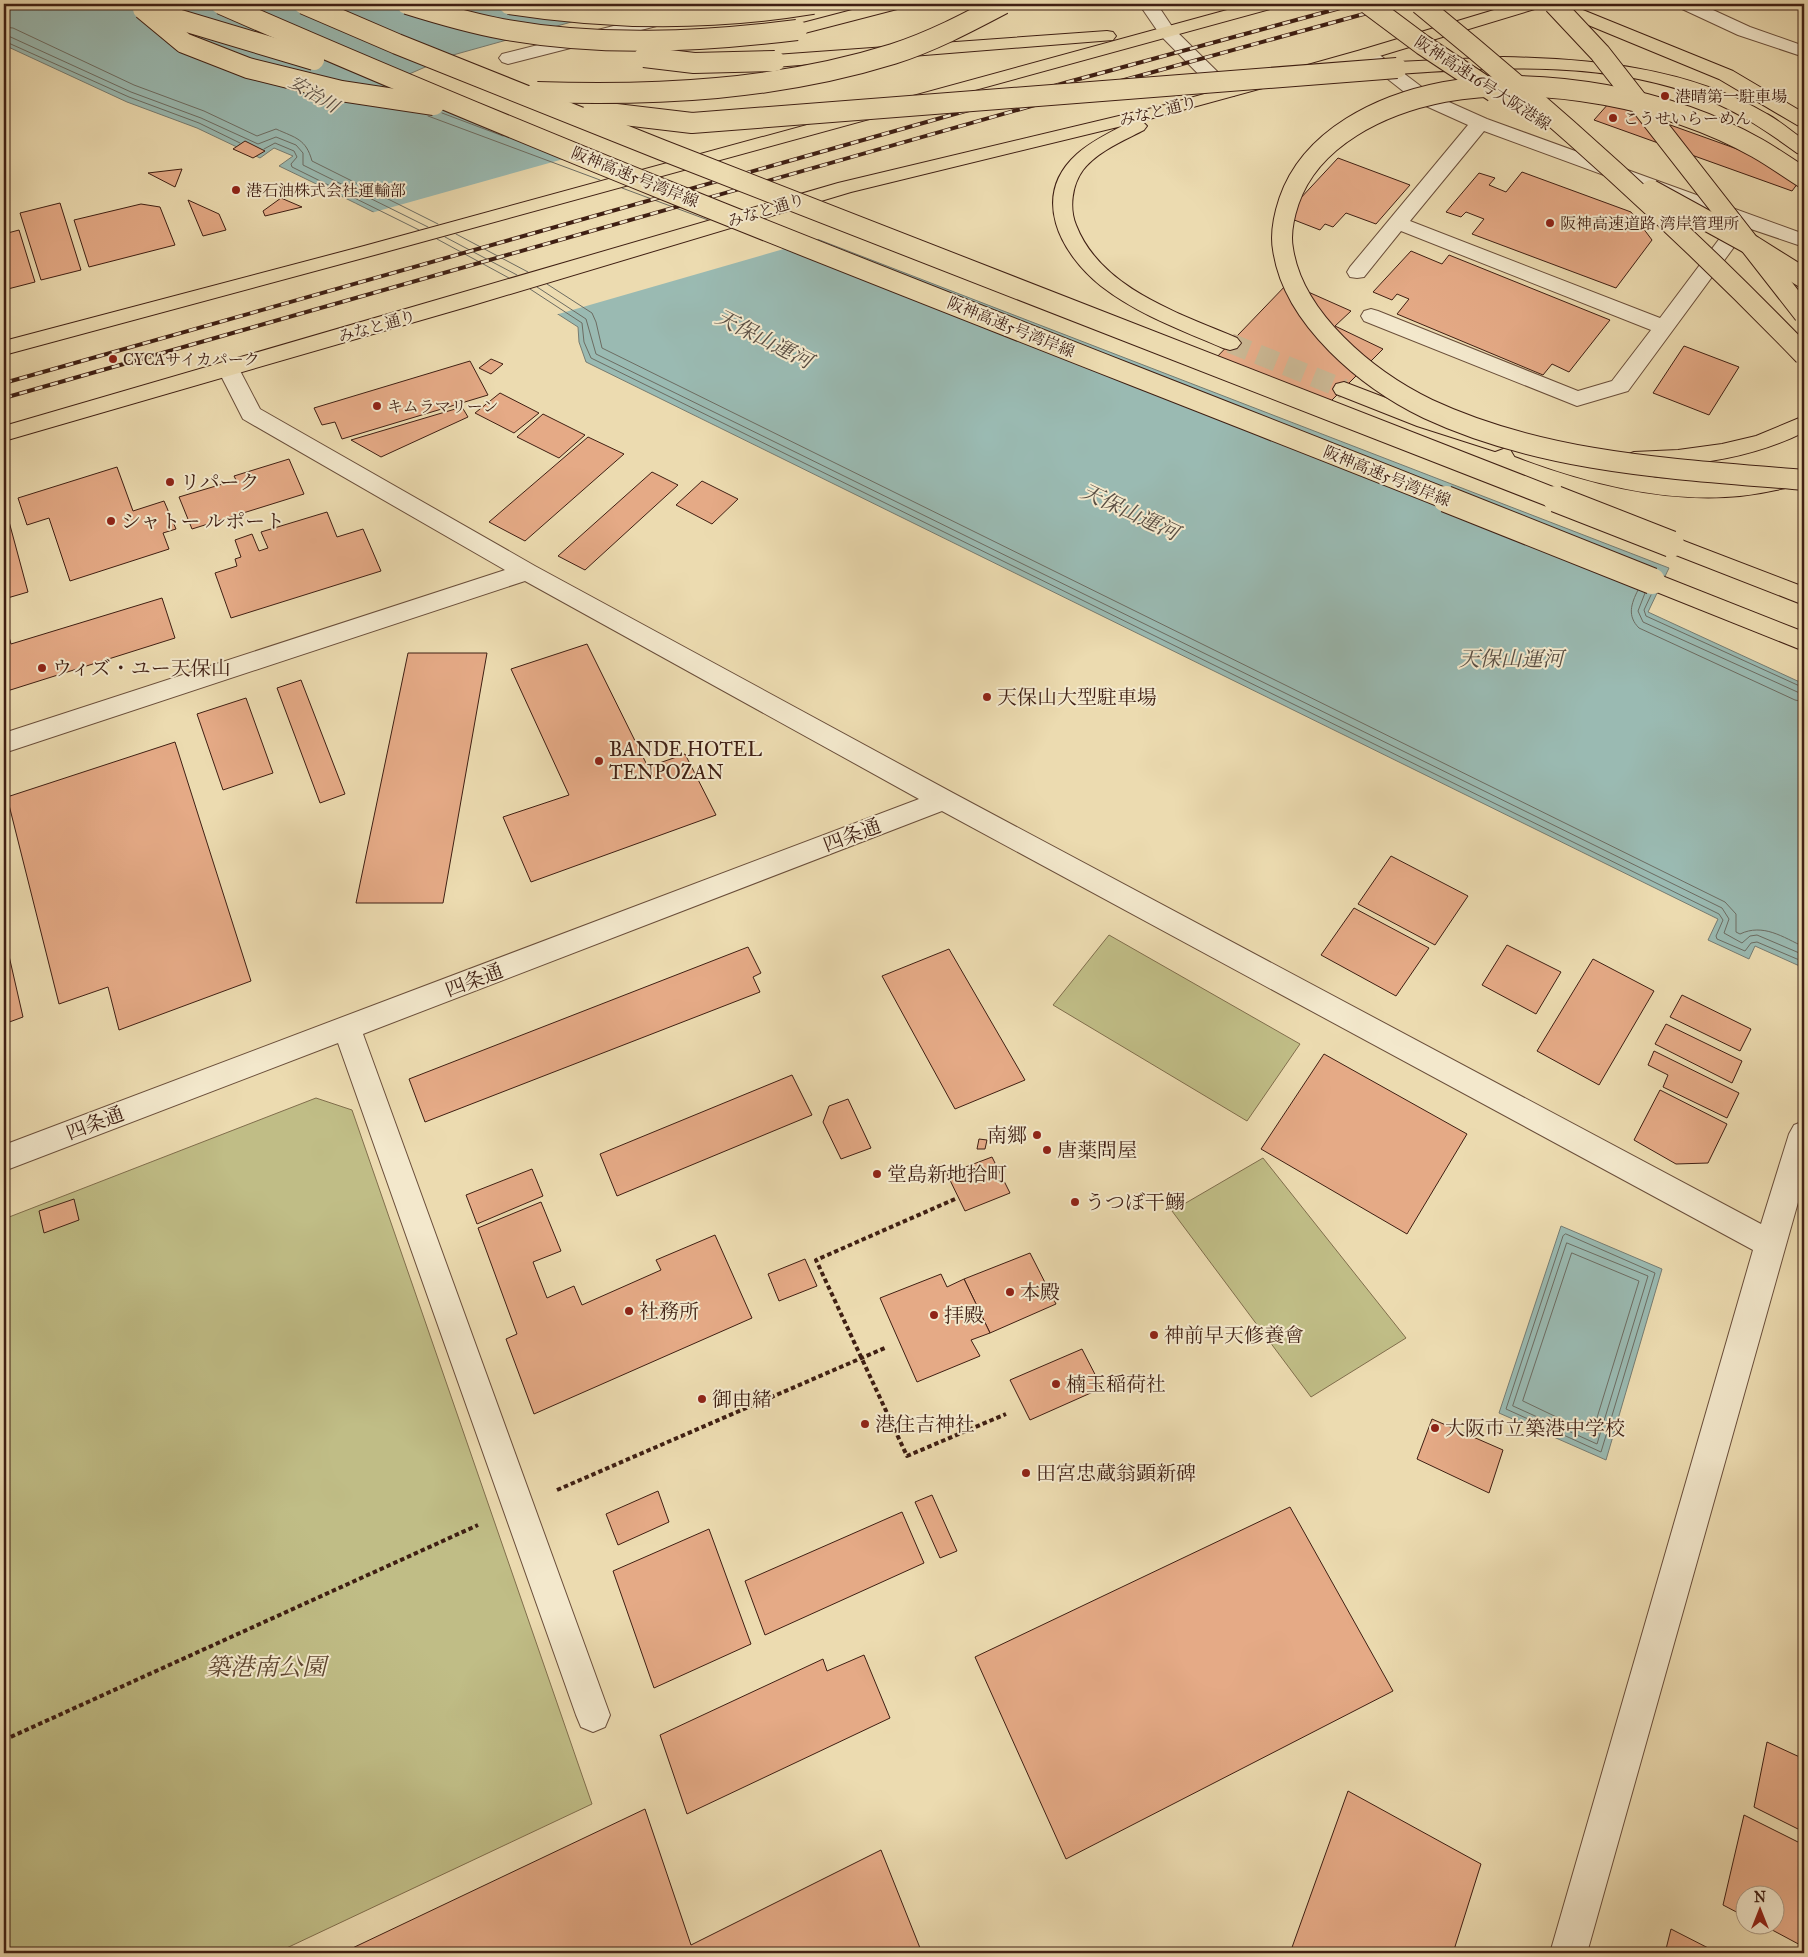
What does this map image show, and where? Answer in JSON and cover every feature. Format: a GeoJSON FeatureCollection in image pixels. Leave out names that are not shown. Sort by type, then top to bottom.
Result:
{"type":"FeatureCollection","features":[{"type":"Feature","properties":{"kind":"highway","name":"阪神高速5号湾岸線"},"geometry":{"type":"LineString","coordinates":[[221,4],[365,67],[621,171],[1804,642]]}},
{"type":"Feature","properties":{"kind":"highway","name":"阪神高速5号湾岸線"},"geometry":{"type":"LineString","coordinates":[[304,4],[397,44],[671,153],[1804,596]]}},
{"type":"Feature","properties":{"kind":"highway"},"geometry":{"type":"LineString","coordinates":[[407,4],[497,27],[547,36],[589,40],[665,42],[746,37],[797,30],[895,4]]}},
{"type":"Feature","properties":{"kind":"highway"},"geometry":{"type":"LineString","coordinates":[[509,4],[563,12],[638,17],[746,13],[813,4]]}},
{"type":"Feature","properties":{"kind":"highway"},"geometry":{"type":"LineString","coordinates":[[509,4],[568,39],[601,49],[657,59],[694,62],[775,61],[1167,32]]}},
{"type":"Feature","properties":{"kind":"highway"},"geometry":{"type":"LineString","coordinates":[[137,6],[308,58],[441,86],[565,94],[623,94],[747,85],[801,77],[856,64],[909,47],[954,29],[1003,4]]}},
{"type":"Feature","properties":{"kind":"highway"},"geometry":{"type":"LineString","coordinates":[[4,348],[371,250],[1268,4]]}},
{"type":"Feature","properties":{"kind":"highway","name":"阪神高速16号大阪港線"},"geometry":{"type":"LineString","coordinates":[[1368,4],[1424,45],[1518,108],[1657,194],[1752,246],[1804,278]]}},
{"type":"Feature","properties":{"kind":"highway","name":"阪神高速16号大阪港線"},"geometry":{"type":"LineString","coordinates":[[1420,4],[1566,127],[1694,244],[1804,355]]}},
{"type":"Feature","properties":{"kind":"highway","name":"みなと通り"},"geometry":{"type":"LineString","coordinates":[[4,434],[228,368],[463,302],[845,187],[1170,108],[1367,54],[1532,4]]}},
{"type":"Feature","properties":{"kind":"highway"},"geometry":{"type":"LineString","coordinates":[[1554,4],[1711,68],[1753,89],[1804,121]]}},
{"type":"Feature","properties":{"kind":"highway"},"geometry":{"type":"LineString","coordinates":[[1554,4],[1600,53],[1804,314]]}},
{"type":"Feature","properties":{"kind":"highway"},"geometry":{"type":"LineString","coordinates":[[137,6],[188,46],[234,62],[286,78],[341,90],[438,106],[516,112],[616,114],[692,124],[1455,64],[1530,62],[1602,67],[1683,85],[1728,101],[1761,119],[1804,149]]}},
{"type":"Feature","properties":{"kind":"highway"},"geometry":{"type":"LineString","coordinates":[[1804,178],[1764,151],[1715,128],[1634,100],[1562,89],[1499,87],[1465,90],[1403,103],[1350,127],[1332,139],[1302,173],[1290,194],[1282,216],[1280,236],[1289,276],[1320,327],[1338,348],[1396,392],[1441,413],[1486,432],[1581,456],[1631,464],[1804,480]]}},
{"type":"Feature","properties":{"kind":"highway"},"geometry":{"type":"LineString","coordinates":[[1170,108],[1110,140],[1092,152],[1077,166],[1068,180],[1062,198],[1066,226],[1082,256],[1112,283],[1157,311],[1230,343]]}},
{"type":"Feature","properties":{"kind":"highway"},"geometry":{"type":"LineString","coordinates":[[1353,392],[1425,421],[1523,451],[1558,466],[1642,483],[1690,488],[1734,489],[1774,484],[1804,476]]}},
{"type":"Feature","properties":{"kind":"highway"},"geometry":{"type":"LineString","coordinates":[[1523,451],[1620,460],[1696,456],[1726,451],[1763,441],[1804,424]]}},
{"type":"Feature","properties":{"kind":"street"},"geometry":{"type":"LineString","coordinates":[[508,58],[721,4]]}},
{"type":"Feature","properties":{"kind":"street"},"geometry":{"type":"LineString","coordinates":[[1148,4],[1167,32],[1228,92]]}},
{"type":"Feature","properties":{"kind":"street"},"geometry":{"type":"LineString","coordinates":[[1686,4],[1721,22],[1804,52]]}},
{"type":"Feature","properties":{"kind":"street"},"geometry":{"type":"LineString","coordinates":[[1367,54],[1424,98],[1480,124],[1743,221],[1804,241]]}},
{"type":"Feature","properties":{"kind":"street"},"geometry":{"type":"LineString","coordinates":[[1357,272],[1480,124]]}},
{"type":"Feature","properties":{"kind":"street"},"geometry":{"type":"LineString","coordinates":[[1371,316],[1577,399],[1620,386],[1743,221]]}},
{"type":"Feature","properties":{"kind":"street"},"geometry":{"type":"LineString","coordinates":[[1398,223],[1664,327]]}},
{"type":"Feature","properties":{"kind":"street"},"geometry":{"type":"LineString","coordinates":[[228,368],[250,414],[527,572],[944,800],[1770,1244]]}},
{"type":"Feature","properties":{"kind":"street"},"geometry":{"type":"LineString","coordinates":[[4,743],[527,572]]}},
{"type":"Feature","properties":{"kind":"street","name":"四条通"},"geometry":{"type":"LineString","coordinates":[[4,1158],[944,800]]}},
{"type":"Feature","properties":{"kind":"street"},"geometry":{"type":"LineString","coordinates":[[347,1028],[593,1715]]}},
{"type":"Feature","properties":{"kind":"street"},"geometry":{"type":"LineString","coordinates":[[1569,1953],[1770,1244],[1804,1134]]}},
{"type":"Feature","properties":{"kind":"path"},"geometry":{"type":"LineString","coordinates":[[955,1199],[816,1260],[907,1456],[1006,1414]]}},
{"type":"Feature","properties":{"kind":"path"},"geometry":{"type":"LineString","coordinates":[[4,1740],[518,1506],[886,1346]]}},
{"type":"Feature","properties":{"kind":"green space"},"geometry":{"type":"Polygon","coordinates":[[[1109,935],[1300,1044],[1247,1121],[1053,1005],[1109,935]]]}},
{"type":"Feature","properties":{"kind":"green space","name":"築港南公園"},"geometry":{"type":"Polygon","coordinates":[[[316,1098],[352,1110],[592,1804],[276,1953],[4,1953],[4,1219],[316,1098]]]}},
{"type":"Feature","properties":{"kind":"green space"},"geometry":{"type":"Polygon","coordinates":[[[1263,1158],[1406,1338],[1311,1397],[1172,1211],[1263,1158]]]}},
{"type":"Feature","properties":{"kind":"water","name":"天保山運河"},"geometry":{"type":"Polygon","coordinates":[[[4,4],[636,4],[453,55],[393,81],[580,153],[817,239],[1669,568],[1648,612],[1804,684],[1804,968],[1755,946],[1749,959],[1708,940],[1718,919],[586,362],[579,342],[578,327],[469,262],[279,166],[293,156],[274,148],[260,158],[197,128],[127,102],[4,45],[4,4]]]}},
{"type":"Feature","properties":{"kind":"water"},"geometry":{"type":"Polygon","coordinates":[[[1561,1226],[1662,1269],[1606,1460],[1499,1413],[1561,1226]]]}},
{"type":"Feature","properties":{"kind":"pier"},"geometry":{"type":"Polygon","coordinates":[[[585,153],[822,238],[555,315],[519,292],[371,213],[585,153]]]}},
{"type":"Feature","properties":{"kind":"building"},"geometry":{"type":"Polygon","coordinates":[[[1609,103],[1804,173],[1804,175],[1792,191],[1594,120],[1609,103]]]}},
{"type":"Feature","properties":{"kind":"building"},"geometry":{"type":"Polygon","coordinates":[[[245,141],[265,151],[253,158],[233,149],[245,141]]]}},
{"type":"Feature","properties":{"kind":"building"},"geometry":{"type":"Polygon","coordinates":[[[1338,158],[1410,185],[1376,224],[1346,213],[1333,227],[1325,224],[1320,230],[1284,216],[1338,158]]]}},
{"type":"Feature","properties":{"kind":"building"},"geometry":{"type":"Polygon","coordinates":[[[182,169],[175,187],[148,173],[182,169]]]}},
{"type":"Feature","properties":{"kind":"building"},"geometry":{"type":"Polygon","coordinates":[[[1522,172],[1631,212],[1652,240],[1616,288],[1472,234],[1484,219],[1466,212],[1461,217],[1446,212],[1479,173],[1495,178],[1489,185],[1506,192],[1522,172]]]}},
{"type":"Feature","properties":{"kind":"building"},"geometry":{"type":"Polygon","coordinates":[[[281,198],[302,207],[265,216],[263,211],[281,198]]]}},
{"type":"Feature","properties":{"kind":"building"},"geometry":{"type":"Polygon","coordinates":[[[188,200],[219,214],[226,230],[203,236],[188,200]]]}},
{"type":"Feature","properties":{"kind":"building"},"geometry":{"type":"Polygon","coordinates":[[[60,203],[81,270],[41,280],[20,213],[60,203]]]}},
{"type":"Feature","properties":{"kind":"building"},"geometry":{"type":"Polygon","coordinates":[[[141,204],[160,207],[175,245],[89,267],[74,220],[141,204]]]}},
{"type":"Feature","properties":{"kind":"building"},"geometry":{"type":"Polygon","coordinates":[[[19,230],[35,282],[4,290],[4,234],[19,230]]]}},
{"type":"Feature","properties":{"kind":"building"},"geometry":{"type":"Polygon","coordinates":[[[1411,251],[1442,264],[1449,255],[1610,320],[1569,372],[1552,364],[1543,375],[1397,314],[1409,299],[1397,294],[1392,300],[1373,292],[1411,251]]]}},
{"type":"Feature","properties":{"kind":"building"},"geometry":{"type":"Polygon","coordinates":[[[1288,283],[1351,311],[1335,326],[1383,349],[1324,408],[1214,360],[1288,283]]]}},
{"type":"Feature","properties":{"kind":"building"},"geometry":{"type":"Polygon","coordinates":[[[1684,346],[1739,367],[1709,415],[1653,393],[1684,346]]]}},
{"type":"Feature","properties":{"kind":"building"},"geometry":{"type":"Polygon","coordinates":[[[491,359],[503,364],[491,374],[479,368],[491,359]]]}},
{"type":"Feature","properties":{"kind":"building"},"geometry":{"type":"Polygon","coordinates":[[[470,361],[488,395],[342,439],[335,422],[322,425],[314,408],[470,361]]]}},
{"type":"Feature","properties":{"kind":"building"},"geometry":{"type":"Polygon","coordinates":[[[500,393],[539,413],[514,433],[475,413],[500,393]]]}},
{"type":"Feature","properties":{"kind":"building"},"geometry":{"type":"Polygon","coordinates":[[[462,407],[468,417],[381,457],[351,440],[462,407]]]}},
{"type":"Feature","properties":{"kind":"building"},"geometry":{"type":"Polygon","coordinates":[[[543,414],[585,435],[559,458],[517,437],[543,414]]]}},
{"type":"Feature","properties":{"kind":"building"},"geometry":{"type":"Polygon","coordinates":[[[588,437],[624,454],[525,541],[489,522],[588,437]]]}},
{"type":"Feature","properties":{"kind":"building"},"geometry":{"type":"Polygon","coordinates":[[[289,459],[304,494],[192,529],[179,497],[236,480],[234,476],[289,459]]]}},
{"type":"Feature","properties":{"kind":"building","name":"シャトー ルポート"},"geometry":{"type":"Polygon","coordinates":[[[117,467],[133,511],[164,501],[176,529],[163,533],[169,549],[70,581],[49,518],[27,525],[18,498],[117,467]]]}},
{"type":"Feature","properties":{"kind":"building"},"geometry":{"type":"Polygon","coordinates":[[[652,472],[678,485],[585,570],[558,556],[652,472]]]}},
{"type":"Feature","properties":{"kind":"building"},"geometry":{"type":"Polygon","coordinates":[[[702,481],[738,499],[712,524],[676,505],[702,481]]]}},
{"type":"Feature","properties":{"kind":"building"},"geometry":{"type":"Polygon","coordinates":[[[4,503],[28,592],[4,599],[4,503]]]}},
{"type":"Feature","properties":{"kind":"building"},"geometry":{"type":"Polygon","coordinates":[[[327,512],[337,537],[363,529],[381,571],[231,618],[215,573],[237,566],[235,559],[241,557],[235,540],[252,534],[259,551],[268,548],[261,532],[327,512]]]}},
{"type":"Feature","properties":{"kind":"building","name":"ウィズ・ユー天保山"},"geometry":{"type":"Polygon","coordinates":[[[162,598],[175,638],[4,692],[4,631],[7,630],[11,644],[162,598]]]}},
{"type":"Feature","properties":{"kind":"building","name":"BANDE HOTEL TENPOZAN"},"geometry":{"type":"Polygon","coordinates":[[[587,644],[648,767],[685,754],[716,815],[531,882],[503,817],[569,795],[511,669],[587,644]]]}},
{"type":"Feature","properties":{"kind":"building"},"geometry":{"type":"Polygon","coordinates":[[[408,653],[487,653],[443,903],[356,903],[408,653]]]}},
{"type":"Feature","properties":{"kind":"building"},"geometry":{"type":"Polygon","coordinates":[[[301,680],[345,794],[320,803],[277,688],[301,680]]]}},
{"type":"Feature","properties":{"kind":"building"},"geometry":{"type":"Polygon","coordinates":[[[246,698],[273,773],[223,790],[197,714],[246,698]]]}},
{"type":"Feature","properties":{"kind":"building"},"geometry":{"type":"Polygon","coordinates":[[[175,742],[251,981],[119,1030],[108,987],[59,1004],[7,797],[175,742]]]}},
{"type":"Feature","properties":{"kind":"building"},"geometry":{"type":"Polygon","coordinates":[[[1391,856],[1468,896],[1435,945],[1358,904],[1391,856]]]}},
{"type":"Feature","properties":{"kind":"building"},"geometry":{"type":"Polygon","coordinates":[[[1354,908],[1429,948],[1396,996],[1321,955],[1354,908]]]}},
{"type":"Feature","properties":{"kind":"building"},"geometry":{"type":"Polygon","coordinates":[[[4,934],[23,1017],[4,1024],[4,934]]]}},
{"type":"Feature","properties":{"kind":"building"},"geometry":{"type":"Polygon","coordinates":[[[1507,945],[1561,972],[1536,1014],[1482,985],[1507,945]]]}},
{"type":"Feature","properties":{"kind":"building"},"geometry":{"type":"Polygon","coordinates":[[[748,947],[761,973],[753,977],[760,992],[425,1122],[409,1079],[748,947]]]}},
{"type":"Feature","properties":{"kind":"building"},"geometry":{"type":"Polygon","coordinates":[[[949,949],[1025,1080],[955,1109],[882,976],[949,949]]]}},
{"type":"Feature","properties":{"kind":"building"},"geometry":{"type":"Polygon","coordinates":[[[1593,959],[1654,991],[1599,1085],[1537,1051],[1593,959]]]}},
{"type":"Feature","properties":{"kind":"building"},"geometry":{"type":"Polygon","coordinates":[[[1682,995],[1751,1029],[1740,1051],[1670,1017],[1682,995]]]}},
{"type":"Feature","properties":{"kind":"building"},"geometry":{"type":"Polygon","coordinates":[[[1666,1024],[1742,1061],[1732,1083],[1655,1044],[1666,1024]]]}},
{"type":"Feature","properties":{"kind":"building"},"geometry":{"type":"Polygon","coordinates":[[[1654,1051],[1739,1093],[1727,1118],[1663,1087],[1668,1075],[1648,1065],[1654,1051]]]}},
{"type":"Feature","properties":{"kind":"building"},"geometry":{"type":"Polygon","coordinates":[[[1324,1054],[1467,1134],[1407,1234],[1261,1149],[1324,1054]]]}},
{"type":"Feature","properties":{"kind":"building"},"geometry":{"type":"Polygon","coordinates":[[[792,1075],[812,1115],[617,1196],[600,1154],[792,1075]]]}},
{"type":"Feature","properties":{"kind":"building"},"geometry":{"type":"Polygon","coordinates":[[[1660,1090],[1727,1124],[1708,1163],[1676,1164],[1634,1140],[1660,1090]]]}},
{"type":"Feature","properties":{"kind":"building"},"geometry":{"type":"Polygon","coordinates":[[[848,1099],[871,1148],[841,1159],[823,1122],[829,1106],[848,1099]]]}},
{"type":"Feature","properties":{"kind":"building"},"geometry":{"type":"Polygon","coordinates":[[[979,1139],[987,1140],[985,1149],[977,1149],[979,1139]]]}},
{"type":"Feature","properties":{"kind":"building"},"geometry":{"type":"Polygon","coordinates":[[[992,1157],[1010,1193],[965,1211],[947,1174],[992,1157]]]}},
{"type":"Feature","properties":{"kind":"building"},"geometry":{"type":"Polygon","coordinates":[[[532,1169],[543,1196],[477,1224],[466,1195],[532,1169]]]}},
{"type":"Feature","properties":{"kind":"building"},"geometry":{"type":"Polygon","coordinates":[[[74,1199],[79,1220],[44,1233],[39,1211],[74,1199]]]}},
{"type":"Feature","properties":{"kind":"building","name":"社務所"},"geometry":{"type":"Polygon","coordinates":[[[541,1202],[561,1251],[533,1262],[547,1298],[574,1286],[582,1305],[661,1270],[656,1260],[715,1235],[752,1318],[534,1414],[506,1339],[517,1334],[478,1228],[541,1202]]]}},
{"type":"Feature","properties":{"kind":"building","name":"本殿"},"geometry":{"type":"Polygon","coordinates":[[[1030,1253],[1056,1304],[990,1333],[964,1279],[1030,1253]]]}},
{"type":"Feature","properties":{"kind":"building"},"geometry":{"type":"Polygon","coordinates":[[[805,1259],[817,1286],[779,1301],[768,1274],[805,1259]]]}},
{"type":"Feature","properties":{"kind":"building","name":"拝殿"},"geometry":{"type":"Polygon","coordinates":[[[941,1274],[947,1287],[964,1279],[990,1333],[971,1340],[980,1356],[917,1382],[880,1298],[941,1274]]]}},
{"type":"Feature","properties":{"kind":"building","name":"楠玉稲荷社"},"geometry":{"type":"Polygon","coordinates":[[[1082,1349],[1102,1388],[1030,1420],[1010,1380],[1082,1349]]]}},
{"type":"Feature","properties":{"kind":"building"},"geometry":{"type":"Polygon","coordinates":[[[1432,1419],[1503,1450],[1489,1493],[1417,1459],[1432,1419]]]}},
{"type":"Feature","properties":{"kind":"building"},"geometry":{"type":"Polygon","coordinates":[[[658,1491],[669,1522],[618,1545],[606,1514],[658,1491]]]}},
{"type":"Feature","properties":{"kind":"building"},"geometry":{"type":"Polygon","coordinates":[[[932,1495],[957,1551],[940,1558],[915,1502],[932,1495]]]}},
{"type":"Feature","properties":{"kind":"building"},"geometry":{"type":"Polygon","coordinates":[[[1290,1507],[1393,1691],[1066,1859],[975,1657],[1290,1507]]]}},
{"type":"Feature","properties":{"kind":"building"},"geometry":{"type":"Polygon","coordinates":[[[902,1512],[924,1563],[765,1635],[745,1581],[902,1512]]]}},
{"type":"Feature","properties":{"kind":"building"},"geometry":{"type":"Polygon","coordinates":[[[709,1529],[751,1644],[654,1688],[613,1571],[709,1529]]]}},
{"type":"Feature","properties":{"kind":"building"},"geometry":{"type":"Polygon","coordinates":[[[864,1655],[890,1718],[687,1814],[660,1735],[823,1659],[827,1671],[864,1655]]]}},
{"type":"Feature","properties":{"kind":"building"},"geometry":{"type":"Polygon","coordinates":[[[1767,1742],[1804,1759],[1804,1832],[1754,1807],[1767,1742]]]}},
{"type":"Feature","properties":{"kind":"building"},"geometry":{"type":"Polygon","coordinates":[[[1348,1791],[1481,1864],[1453,1953],[1290,1953],[1348,1791]]]}},
{"type":"Feature","properties":{"kind":"building"},"geometry":{"type":"Polygon","coordinates":[[[645,1809],[691,1945],[881,1850],[922,1953],[342,1953],[645,1809]]]}},
{"type":"Feature","properties":{"kind":"building"},"geometry":{"type":"Polygon","coordinates":[[[1744,1815],[1804,1845],[1804,1947],[1780,1934],[1786,1934],[1786,1884],[1736,1884],[1736,1912],[1723,1905],[1744,1815]]]}},
{"type":"Feature","properties":{"kind":"building"},"geometry":{"type":"Polygon","coordinates":[[[1671,1929],[1718,1953],[1665,1953],[1671,1929]]]}},
{"type":"Feature","properties":{"kind":"tunnel"},"geometry":{"type":"LineString","coordinates":[[1230,343],[1344,389]]}},
{"type":"Feature","properties":{"kind":"railway"},"geometry":{"type":"LineString","coordinates":[[4,383],[1068,82],[1355,4]]}},
{"type":"Feature","properties":{"kind":"railway"},"geometry":{"type":"LineString","coordinates":[[4,398],[1077,93],[1400,4]]}},
{"type":"Feature","properties":{"kind":"place","name":"港晴第一駐車場"},"geometry":{"type":"Point","coordinates":[1665,96]}},
{"type":"Feature","properties":{"kind":"place","name":"こうせいらーめん"},"geometry":{"type":"Point","coordinates":[1613,118]}},
{"type":"Feature","properties":{"kind":"place","name":"港石油株式会社運輸部"},"geometry":{"type":"Point","coordinates":[236,190]}},
{"type":"Feature","properties":{"kind":"place","name":"阪神高速道路 湾岸管理所"},"geometry":{"type":"Point","coordinates":[1550,223]}},
{"type":"Feature","properties":{"kind":"place","name":"CYCAサイカパーク"},"geometry":{"type":"Point","coordinates":[113,359]}},
{"type":"Feature","properties":{"kind":"place","name":"キムラマリーン"},"geometry":{"type":"Point","coordinates":[377,406]}},
{"type":"Feature","properties":{"kind":"place","name":"リパーク"},"geometry":{"type":"Point","coordinates":[170,482]}},
{"type":"Feature","properties":{"kind":"place","name":"シャトー ルポート"},"geometry":{"type":"Point","coordinates":[111,521]}},
{"type":"Feature","properties":{"kind":"place","name":"ウィズ・ユー天保山"},"geometry":{"type":"Point","coordinates":[42,668]}},
{"type":"Feature","properties":{"kind":"place","name":"天保山大型駐車場"},"geometry":{"type":"Point","coordinates":[987,697]}},
{"type":"Feature","properties":{"kind":"place","name":"BANDE HOTEL TENPOZAN"},"geometry":{"type":"Point","coordinates":[599,761]}},
{"type":"Feature","properties":{"kind":"place","name":"南郷"},"geometry":{"type":"Point","coordinates":[1037,1135]}},
{"type":"Feature","properties":{"kind":"place","name":"唐薬問屋"},"geometry":{"type":"Point","coordinates":[1047,1150]}},
{"type":"Feature","properties":{"kind":"place","name":"堂島新地拾町"},"geometry":{"type":"Point","coordinates":[877,1174]}},
{"type":"Feature","properties":{"kind":"place","name":"うつぼ干鰯"},"geometry":{"type":"Point","coordinates":[1075,1202]}},
{"type":"Feature","properties":{"kind":"place","name":"本殿"},"geometry":{"type":"Point","coordinates":[1010,1292]}},
{"type":"Feature","properties":{"kind":"place","name":"社務所"},"geometry":{"type":"Point","coordinates":[629,1311]}},
{"type":"Feature","properties":{"kind":"place","name":"拝殿"},"geometry":{"type":"Point","coordinates":[934,1315]}},
{"type":"Feature","properties":{"kind":"place","name":"神前早天修養會"},"geometry":{"type":"Point","coordinates":[1154,1335]}},
{"type":"Feature","properties":{"kind":"place","name":"楠玉稲荷社"},"geometry":{"type":"Point","coordinates":[1056,1384]}},
{"type":"Feature","properties":{"kind":"place","name":"御由緒"},"geometry":{"type":"Point","coordinates":[702,1399]}},
{"type":"Feature","properties":{"kind":"place","name":"港住吉神社"},"geometry":{"type":"Point","coordinates":[865,1424]}},
{"type":"Feature","properties":{"kind":"place","name":"大阪市立築港中学校"},"geometry":{"type":"Point","coordinates":[1435,1428]}},
{"type":"Feature","properties":{"kind":"place","name":"田宮忠蔵翁顕新碑"},"geometry":{"type":"Point","coordinates":[1026,1473]}},
{"type":"Feature","properties":{"kind":"water label","name":"安治川"},"geometry":{"type":"Point","coordinates":[314,94]}}]}
